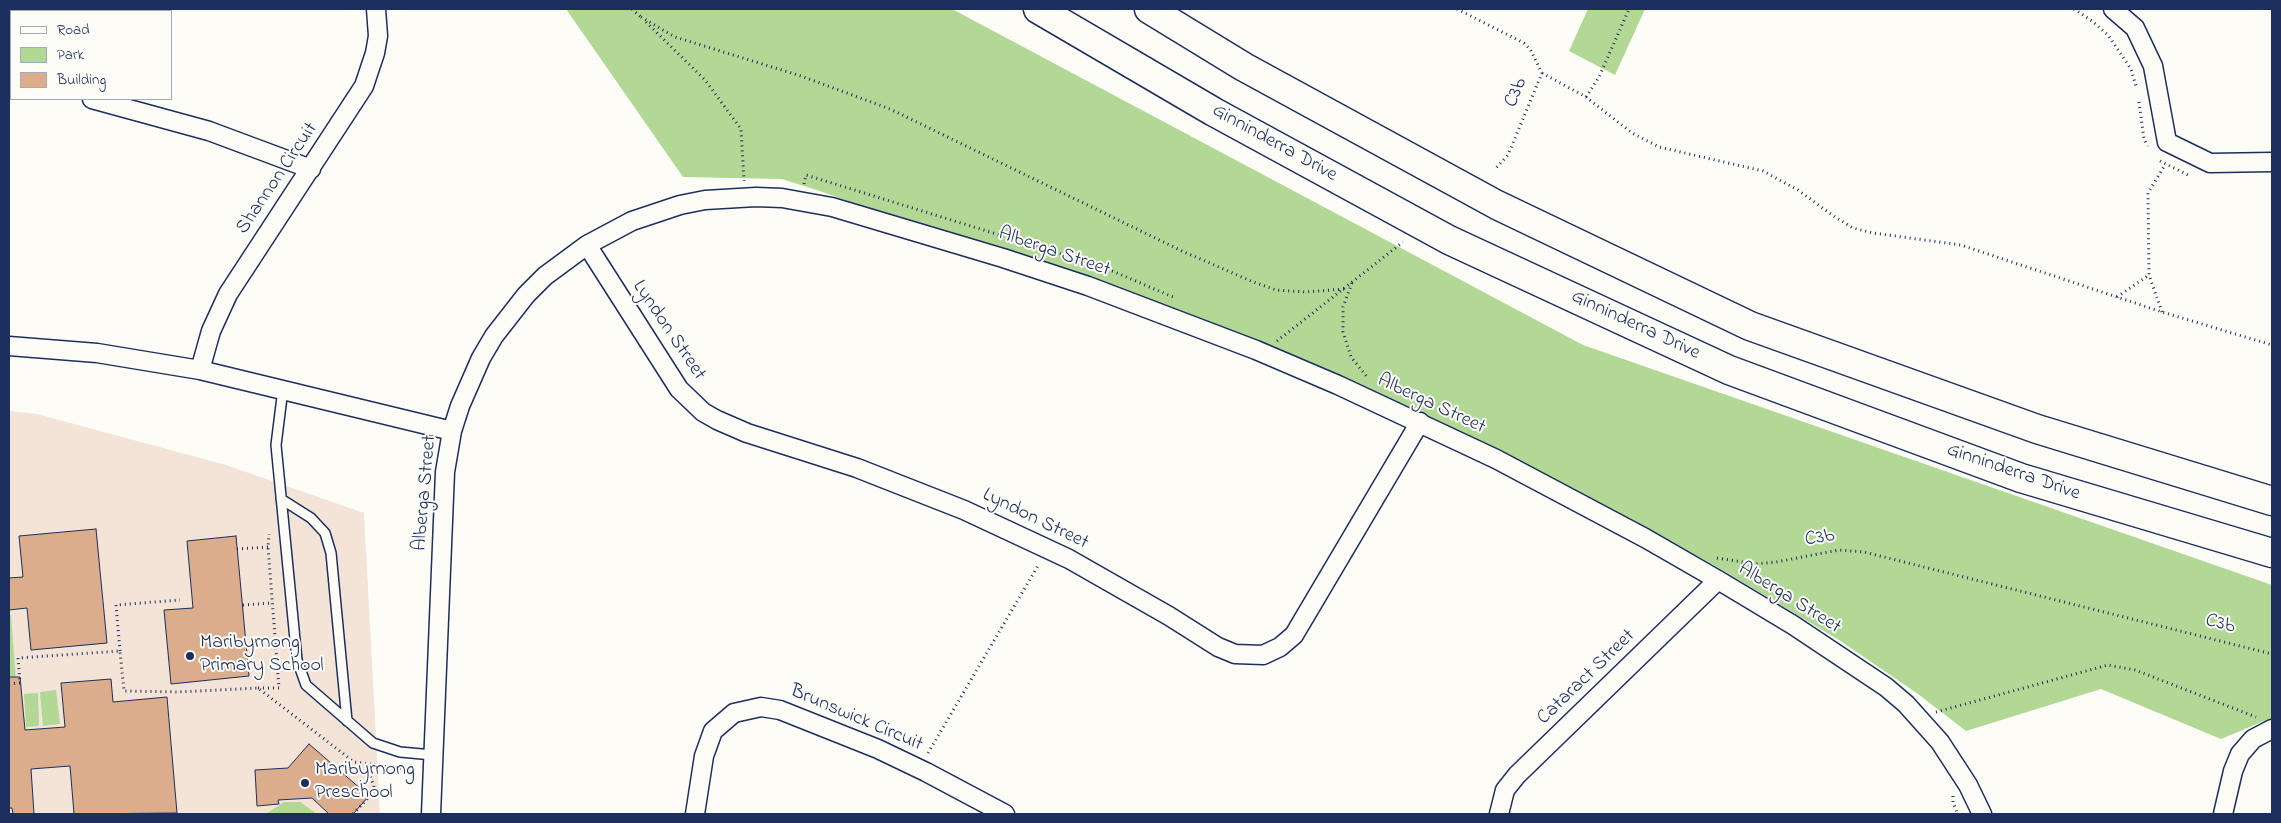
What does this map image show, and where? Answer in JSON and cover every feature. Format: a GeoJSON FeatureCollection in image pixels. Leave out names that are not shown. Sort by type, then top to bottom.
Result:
{"type":"FeatureCollection","features":[{"type":"Feature","properties":{"kind":"main road","name":"Ginninderra Drive"},"geometry":{"type":"LineString","coordinates":[[1038,9],[1214,112],[1449,240],[1729,370],[2021,478],[2272,553]]}},
{"type":"Feature","properties":{"kind":"main road"},"geometry":{"type":"LineString","coordinates":[[1149,9],[1244,68],[1497,205],[1750,326],[2037,429],[2272,500]]}},
{"type":"Feature","properties":{"kind":"street","name":"Shannon Circuit"},"geometry":{"type":"LineString","coordinates":[[200,370],[211,331],[228,294],[356,101],[371,70],[378,36],[376,9]]}},
{"type":"Feature","properties":{"kind":"street"},"geometry":{"type":"LineString","coordinates":[[2113,9],[2135,28],[2153,66],[2167,142],[2210,163],[2272,162]]}},
{"type":"Feature","properties":{"kind":"street"},"geometry":{"type":"LineString","coordinates":[[96,100],[209,131],[311,169]]}},
{"type":"Feature","properties":{"kind":"street","name":"Alberga Street"},"geometry":{"type":"LineString","coordinates":[[431,814],[444,493],[452,431],[469,382],[494,336],[539,282],[586,244],[656,212],[705,200],[746,197],[807,202],[918,231],[1088,286],[1256,350],[1420,422],[1571,497],[1718,580],[1866,672],[1906,704],[1924,722],[1955,763],[1976,812]]}},
{"type":"Feature","properties":{"kind":"street","name":"Lyndon Street"},"geometry":{"type":"LineString","coordinates":[[586,244],[679,389],[703,412],[731,428],[802,449],[911,488],[1048,549],[1128,592],[1226,651],[1244,656],[1272,652],[1288,642],[1300,628],[1420,422]]}},
{"type":"Feature","properties":{"kind":"street"},"geometry":{"type":"LineString","coordinates":[[9,346],[97,353],[200,370],[452,431]]}},
{"type":"Feature","properties":{"kind":"street","name":"Cataract Street"},"geometry":{"type":"LineString","coordinates":[[1500,814],[1505,790],[1517,775],[1718,580]]}},
{"type":"Feature","properties":{"kind":"street","name":"Brunswick Circuit"},"geometry":{"type":"LineString","coordinates":[[695,814],[704,756],[709,739],[726,718],[752,707],[780,710],[878,749],[919,768],[1006,814]]}},
{"type":"Feature","properties":{"kind":"street"},"geometry":{"type":"LineString","coordinates":[[2223,814],[2233,771],[2240,754],[2253,739],[2271,730]]}},
{"type":"Feature","properties":{"kind":"lane"},"geometry":{"type":"LineString","coordinates":[[283,389],[276,445],[297,660],[306,685],[373,744],[400,752],[433,755]]}},
{"type":"Feature","properties":{"kind":"lane"},"geometry":{"type":"LineString","coordinates":[[281,499],[311,518],[325,533],[331,553],[347,721]]}},
{"type":"Feature","properties":{"kind":"path"},"geometry":{"type":"LineString","coordinates":[[632,9],[705,80],[741,129],[746,197]]}},
{"type":"Feature","properties":{"kind":"path","name":"C3b"},"geometry":{"type":"LineString","coordinates":[[1457,9],[1464,10],[1524,43],[1530,50],[1542,73],[1508,155],[1496,168]]}},
{"type":"Feature","properties":{"kind":"path"},"geometry":{"type":"LineString","coordinates":[[1586,98],[1599,76],[1629,9]]}},
{"type":"Feature","properties":{"kind":"path"},"geometry":{"type":"LineString","coordinates":[[2074,9],[2108,35],[2127,63],[2138,89]]}},
{"type":"Feature","properties":{"kind":"path"},"geometry":{"type":"LineString","coordinates":[[641,17],[675,37],[801,76],[890,109],[1182,251],[1251,281],[1276,290],[1306,292],[1344,289]]}},
{"type":"Feature","properties":{"kind":"path"},"geometry":{"type":"LineString","coordinates":[[1542,73],[1586,98],[1632,133],[1659,147],[1763,171],[1798,190],[1818,206],[1853,228],[1873,233],[1962,245],[2162,312],[2272,345]]}},
{"type":"Feature","properties":{"kind":"path"},"geometry":{"type":"LineString","coordinates":[[2139,98],[2144,139],[2151,151]]}},
{"type":"Feature","properties":{"kind":"path"},"geometry":{"type":"LineString","coordinates":[[2155,156],[2165,165],[2189,175]]}},
{"type":"Feature","properties":{"kind":"path"},"geometry":{"type":"LineString","coordinates":[[2162,312],[2149,274],[2148,193],[2165,165]]}},
{"type":"Feature","properties":{"kind":"path"},"geometry":{"type":"LineString","coordinates":[[1256,350],[1277,341],[1403,242]]}},
{"type":"Feature","properties":{"kind":"path"},"geometry":{"type":"LineString","coordinates":[[2117,297],[2149,274]]}},
{"type":"Feature","properties":{"kind":"path"},"geometry":{"type":"LineString","coordinates":[[1352,282],[1344,306],[1343,332],[1351,357],[1372,381]]}},
{"type":"Feature","properties":{"kind":"path"},"geometry":{"type":"LineString","coordinates":[[180,600],[116,605],[124,691],[178,692],[279,688],[268,547],[269,532]]}},
{"type":"Feature","properties":{"kind":"path"},"geometry":{"type":"LineString","coordinates":[[237,549],[268,547]]}},
{"type":"Feature","properties":{"kind":"path"},"geometry":{"type":"LineString","coordinates":[[919,768],[1048,549]]}},
{"type":"Feature","properties":{"kind":"path","name":"C3b"},"geometry":{"type":"LineString","coordinates":[[1712,556],[1733,562],[1755,564],[1833,551],[1864,552],[2272,654]]}},
{"type":"Feature","properties":{"kind":"path"},"geometry":{"type":"LineString","coordinates":[[244,606],[272,603]]}},
{"type":"Feature","properties":{"kind":"path"},"geometry":{"type":"LineString","coordinates":[[9,684],[20,683],[18,658],[120,651]]}},
{"type":"Feature","properties":{"kind":"path"},"geometry":{"type":"LineString","coordinates":[[1924,722],[1934,713],[1948,708],[2108,665],[2135,670],[2242,711],[2264,721],[2271,730]]}},
{"type":"Feature","properties":{"kind":"path"},"geometry":{"type":"LineString","coordinates":[[258,688],[354,762],[412,770],[412,753]]}},
{"type":"Feature","properties":{"kind":"path"},"geometry":{"type":"LineString","coordinates":[[353,814],[372,794],[374,786],[364,763]]}},
{"type":"Feature","properties":{"kind":"path"},"geometry":{"type":"LineString","coordinates":[[1954,789],[1952,803],[1958,814]]}},
{"type":"Feature","properties":{"kind":"shaded area","name":"Maribyrnong Primary School"},"geometry":{"type":"Polygon","coordinates":[[[9,411],[37,414],[226,465],[364,513],[380,814],[9,814],[9,411]]]}},
{"type":"Feature","properties":{"kind":"green space"},"geometry":{"type":"Polygon","coordinates":[[[566,9],[952,9],[1583,345],[2272,585],[2272,721],[2264,721],[2221,739],[2101,689],[1966,731],[1918,694],[1839,640],[1712,564],[1491,446],[826,193],[782,179],[683,177],[566,9]]]}},
{"type":"Feature","properties":{"kind":"green space"},"geometry":{"type":"Polygon","coordinates":[[[1588,9],[1645,9],[1615,75],[1569,51],[1588,9]]]}},
{"type":"Feature","properties":{"kind":"green space"},"geometry":{"type":"Polygon","coordinates":[[[9,615],[11,615],[16,681],[9,682],[9,615]]]}},
{"type":"Feature","properties":{"kind":"green space"},"geometry":{"type":"Polygon","coordinates":[[[56,690],[60,724],[43,726],[40,692],[56,690]]]}},
{"type":"Feature","properties":{"kind":"green space"},"geometry":{"type":"Polygon","coordinates":[[[38,693],[39,726],[26,727],[24,694],[38,693]]]}},
{"type":"Feature","properties":{"kind":"green space"},"geometry":{"type":"Polygon","coordinates":[[[284,802],[300,802],[317,814],[266,814],[284,802]]]}},
{"type":"Feature","properties":{"kind":"building"},"geometry":{"type":"Polygon","coordinates":[[[96,529],[107,643],[31,650],[27,608],[9,610],[9,578],[23,577],[19,536],[96,529]]]}},
{"type":"Feature","properties":{"kind":"building"},"geometry":{"type":"Polygon","coordinates":[[[236,536],[249,676],[171,684],[164,610],[193,608],[187,541],[236,536]]]}},
{"type":"Feature","properties":{"kind":"building"},"geometry":{"type":"Polygon","coordinates":[[[9,677],[20,677],[25,730],[65,727],[61,683],[111,679],[113,702],[167,697],[177,813],[74,814],[70,766],[31,769],[34,814],[13,814],[12,808],[9,808],[9,677]]]}},
{"type":"Feature","properties":{"kind":"building","name":"Maribyrnong Preschool"},"geometry":{"type":"Polygon","coordinates":[[[309,744],[369,796],[353,814],[329,814],[312,798],[278,800],[279,804],[257,806],[255,770],[288,768],[309,744]]]}},
{"type":"Feature","properties":{"kind":"place","name":"Maribyrnong Primary School"},"geometry":{"type":"Point","coordinates":[190,656]}},
{"type":"Feature","properties":{"kind":"place","name":"Maribyrnong Preschool"},"geometry":{"type":"Point","coordinates":[305,783]}}]}
